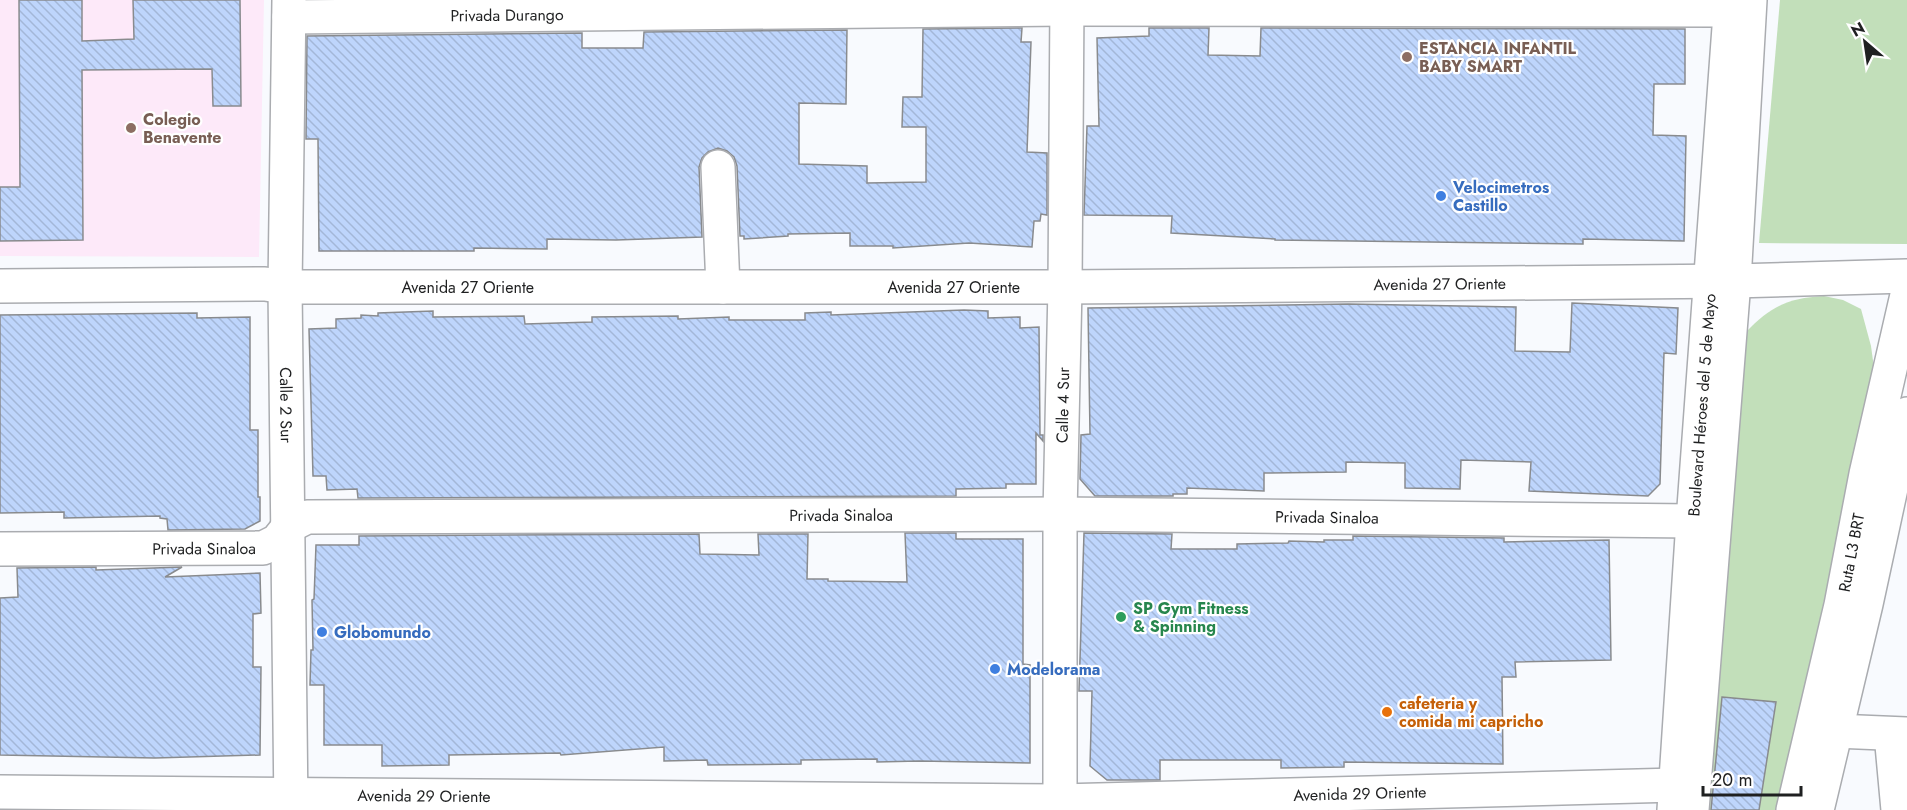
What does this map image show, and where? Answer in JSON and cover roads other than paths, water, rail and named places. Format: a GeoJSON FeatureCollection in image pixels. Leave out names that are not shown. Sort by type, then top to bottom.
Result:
{"type":"FeatureCollection","features":[{"type":"Feature","properties":{"kind":"street","name":"Privada Durango"},"geometry":{"type":"LineString","coordinates":[[289,9],[1737,3]]}},
{"type":"Feature","properties":{"kind":"street","name":"Boulevard Héroes del 5 de Mayo"},"geometry":{"type":"LineString","coordinates":[[1681,802],[1693,521],[1722,281],[1737,3]]}},
{"type":"Feature","properties":{"kind":"street","name":"Calle 4 Sur"},"geometry":{"type":"LineString","coordinates":[[1060,806],[1060,514],[1065,288],[1067,5]]}},
{"type":"Feature","properties":{"kind":"street","name":"Calle 2 Sur"},"geometry":{"type":"LineString","coordinates":[[289,9],[285,287],[291,802]]}},
{"type":"Feature","properties":{"kind":"street"},"geometry":{"type":"LineString","coordinates":[[718,167],[723,287]]}},
{"type":"Feature","properties":{"kind":"street","name":"Avenida 27 Oriente"},"geometry":{"type":"LineString","coordinates":[[0,286],[265,284],[285,287],[1065,288],[1722,281],[1907,276]]}},
{"type":"Feature","properties":{"kind":"street"},"geometry":{"type":"LineString","coordinates":[[1681,802],[1722,281]]}},
{"type":"Feature","properties":{"kind":"street","name":"Ruta L3 BRT"},"geometry":{"type":"LineString","coordinates":[[1793,810],[1841,605],[1866,474],[1907,295]]}},
{"type":"Feature","properties":{"kind":"street"},"geometry":{"type":"LineString","coordinates":[[1817,810],[1835,731],[1898,497],[1907,414]]}},
{"type":"Feature","properties":{"kind":"street","name":"Privada Sinaloa"},"geometry":{"type":"LineString","coordinates":[[0,549],[264,548],[277,541],[289,526],[307,517],[1060,514],[1693,521]]}},
{"type":"Feature","properties":{"kind":"street"},"geometry":{"type":"LineString","coordinates":[[1835,731],[1899,734],[1898,810]]}},
{"type":"Feature","properties":{"kind":"street","name":"Avenida 29 Oriente"},"geometry":{"type":"LineString","coordinates":[[0,792],[291,802],[1060,806],[1681,802]]}},
{"type":"Feature","properties":{"kind":"place","name":"ESTANCIA INFANTIL BABY SMART"},"geometry":{"type":"Point","coordinates":[1407,57]}},
{"type":"Feature","properties":{"kind":"place","name":"Colegio Benavente"},"geometry":{"type":"Point","coordinates":[131,128]}},
{"type":"Feature","properties":{"kind":"place","name":"Velocimetros Castillo"},"geometry":{"type":"Point","coordinates":[1441,196]}},
{"type":"Feature","properties":{"kind":"place","name":"SP Gym Fitness & Spinning"},"geometry":{"type":"Point","coordinates":[1121,617]}},
{"type":"Feature","properties":{"kind":"place","name":"Globomundo"},"geometry":{"type":"Point","coordinates":[322,632]}},
{"type":"Feature","properties":{"kind":"place","name":"Modelorama"},"geometry":{"type":"Point","coordinates":[995,669]}},
{"type":"Feature","properties":{"kind":"place","name":"cafeteria y comida mi capricho"},"geometry":{"type":"Point","coordinates":[1387,712]}}]}
